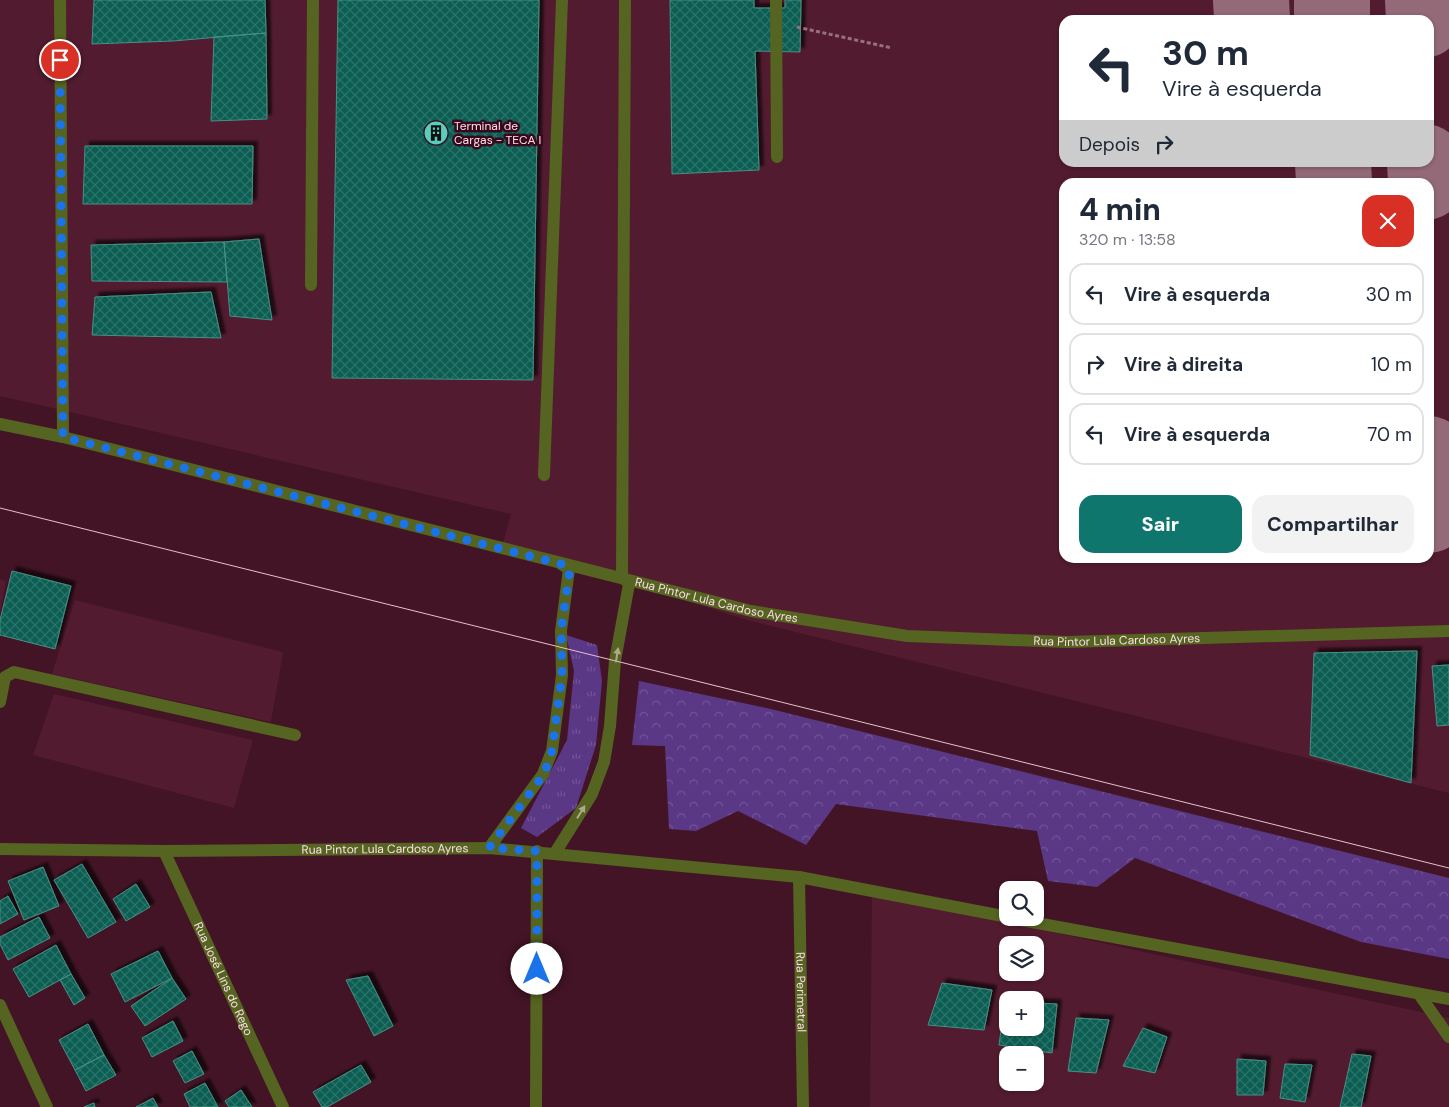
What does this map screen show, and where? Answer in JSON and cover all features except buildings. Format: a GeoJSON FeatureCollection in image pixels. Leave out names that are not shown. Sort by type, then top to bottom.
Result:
{"type":"FeatureCollection","features":[{"type":"Feature","properties":{"kind":"street"},"geometry":{"type":"LineString","coordinates":[[60,0],[63,437]]}},
{"type":"Feature","properties":{"kind":"street"},"geometry":{"type":"LineString","coordinates":[[311,285],[313,0]]}},
{"type":"Feature","properties":{"kind":"street"},"geometry":{"type":"LineString","coordinates":[[544,475],[562,0]]}},
{"type":"Feature","properties":{"kind":"street"},"geometry":{"type":"LineString","coordinates":[[555,853],[592,794],[604,762],[610,726],[616,661],[629,584],[622,576],[625,0]]}},
{"type":"Feature","properties":{"kind":"street"},"geometry":{"type":"LineString","coordinates":[[776,0],[777,157]]}},
{"type":"Feature","properties":{"kind":"street","name":"Rua Pintor Lula Cardoso Ayres"},"geometry":{"type":"LineString","coordinates":[[0,424],[63,437],[561,564],[622,576],[751,611],[907,636],[1067,642],[1449,631]]}},
{"type":"Feature","properties":{"kind":"street"},"geometry":{"type":"LineString","coordinates":[[489,848],[544,774],[552,751],[562,675],[561,631],[570,569],[561,564]]}},
{"type":"Feature","properties":{"kind":"street"},"geometry":{"type":"LineString","coordinates":[[0,702],[5,677],[14,672],[295,735]]}},
{"type":"Feature","properties":{"kind":"street","name":"Rua Pintor Lula Cardoso Ayres"},"geometry":{"type":"LineString","coordinates":[[0,849],[164,851],[489,848],[537,851],[799,877],[999,915]]}},
{"type":"Feature","properties":{"kind":"street","name":"Rua José Lins do Rego"},"geometry":{"type":"LineString","coordinates":[[164,851],[283,1107]]}},
{"type":"Feature","properties":{"kind":"street"},"geometry":{"type":"LineString","coordinates":[[536,1107],[537,851]]}},
{"type":"Feature","properties":{"kind":"street","name":"Rua Perimetral"},"geometry":{"type":"LineString","coordinates":[[799,877],[803,1107]]}},
{"type":"Feature","properties":{"kind":"street","name":"Rua Pintor Lula Cardoso Ayres"},"geometry":{"type":"LineString","coordinates":[[1044,924],[1449,999]]}},
{"type":"Feature","properties":{"kind":"street"},"geometry":{"type":"LineString","coordinates":[[1419,994],[1449,1038]]}},
{"type":"Feature","properties":{"kind":"street"},"geometry":{"type":"LineString","coordinates":[[0,1005],[47,1107]]}},
{"type":"Feature","properties":{"kind":"path"},"geometry":{"type":"LineString","coordinates":[[776,28],[801,27],[892,48]]}},
{"type":"Feature","properties":{"kind":"shaded area"},"geometry":{"type":"Polygon","coordinates":[[[0,0],[1449,0],[1449,793],[747,620],[668,595],[501,550],[511,514],[0,396],[0,0]]]}},
{"type":"Feature","properties":{"kind":"shaded area"},"geometry":{"type":"Polygon","coordinates":[[[0,579],[6,581],[0,614],[0,579]]]}},
{"type":"Feature","properties":{"kind":"shaded area"},"geometry":{"type":"Polygon","coordinates":[[[75,600],[283,652],[271,722],[52,674],[75,600]]]}},
{"type":"Feature","properties":{"kind":"shaded area"},"geometry":{"type":"Polygon","coordinates":[[[54,694],[253,740],[234,808],[33,755],[54,694]]]}},
{"type":"Feature","properties":{"kind":"shaded area"},"geometry":{"type":"Polygon","coordinates":[[[872,893],[999,921],[999,926],[1024,926],[1449,1018],[1449,1107],[870,1107],[872,893]]]}},
{"type":"Feature","properties":{"kind":"green space"},"geometry":{"type":"Polygon","coordinates":[[[566,635],[597,645],[602,681],[596,745],[576,808],[537,837],[521,828],[567,740],[574,671],[566,635]]]}},
{"type":"Feature","properties":{"kind":"green space"},"geometry":{"type":"Polygon","coordinates":[[[639,681],[771,709],[1449,878],[1449,959],[1361,942],[1135,858],[1097,887],[1048,881],[1037,831],[836,804],[806,845],[738,811],[696,831],[669,829],[665,746],[632,745],[639,681]]]}},
{"type":"Feature","properties":{"kind":"taxiway"},"geometry":{"type":"LineString","coordinates":[[1251,0],[1252,15]]}},
{"type":"Feature","properties":{"kind":"taxiway"},"geometry":{"type":"LineString","coordinates":[[1332,0],[1332,15]]}},
{"type":"Feature","properties":{"kind":"taxiway"},"geometry":{"type":"LineString","coordinates":[[1423,0],[1424,15]]}},
{"type":"Feature","properties":{"kind":"taxiway"},"geometry":{"type":"LineString","coordinates":[[1333,167],[1334,178]]}},
{"type":"Feature","properties":{"kind":"taxiway"},"geometry":{"type":"LineString","coordinates":[[1425,167],[1426,178]]}},
{"type":"Feature","properties":{"kind":"tram line"},"geometry":{"type":"LineString","coordinates":[[0,508],[1449,868]]}},
{"type":"Feature","properties":{"kind":"place","name":"Terminal de Cargas - TECA I"},"geometry":{"type":"Point","coordinates":[436,133]}},
{"type":"Feature","properties":{"kind":"route"},"geometry":{"type":"LineString","coordinates":[[60,60],[63,437],[561,564],[570,569],[561,631],[562,675],[552,751],[544,774],[489,848],[537,851],[537,969]]}}]}
